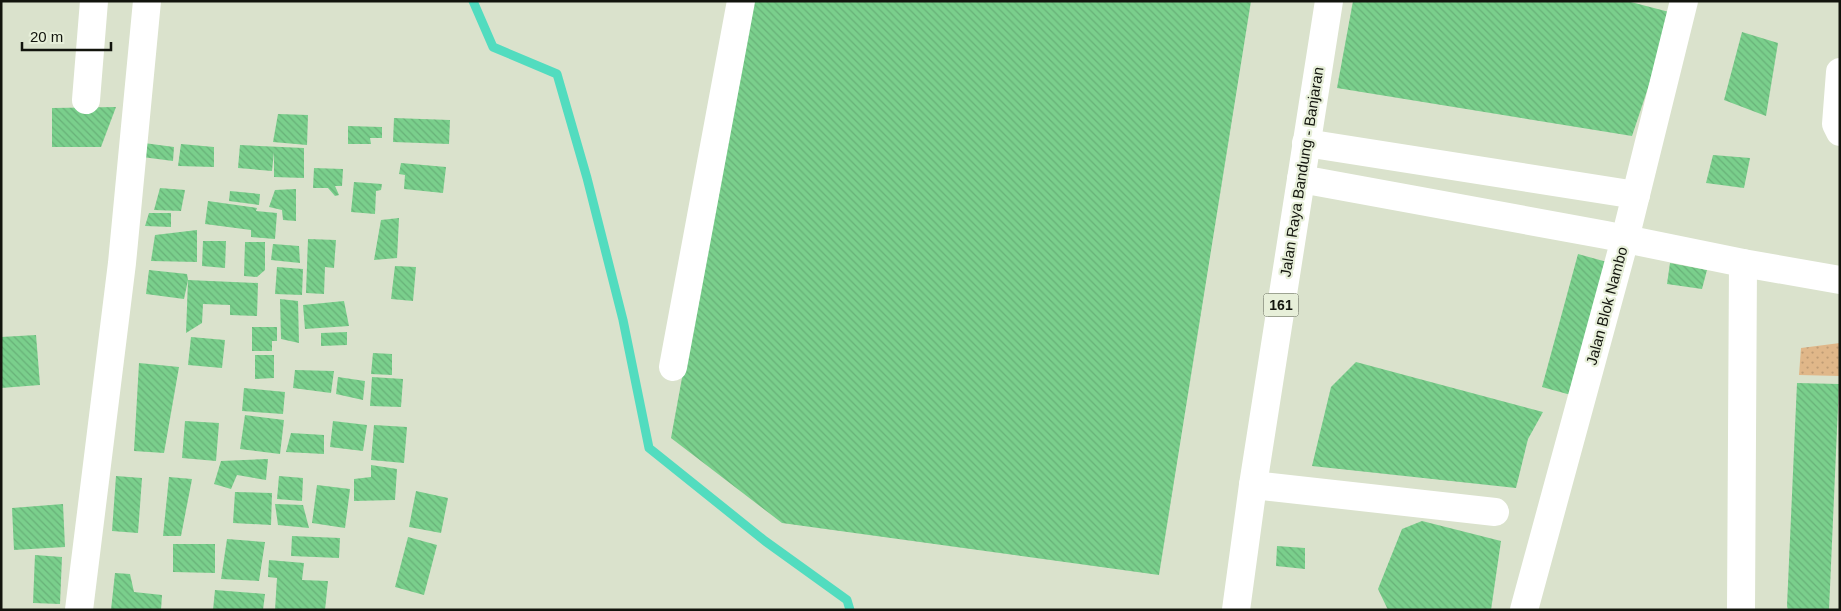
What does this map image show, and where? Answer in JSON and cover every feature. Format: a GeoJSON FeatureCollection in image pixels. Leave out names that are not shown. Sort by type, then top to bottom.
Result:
{"type":"FeatureCollection","features":[{"type":"Feature","properties":{"kind":"street"},"geometry":{"type":"LineString","coordinates":[[86,100],[94,1]]}},
{"type":"Feature","properties":{"kind":"street"},"geometry":{"type":"LineString","coordinates":[[79,610],[122,263],[147,1]]}},
{"type":"Feature","properties":{"kind":"street"},"geometry":{"type":"LineString","coordinates":[[673,367],[741,1]]}},
{"type":"Feature","properties":{"kind":"street","name":"Jalan Raya Bandung - Banjaran"},"geometry":{"type":"LineString","coordinates":[[1236,610],[1253,485],[1329,1]]}},
{"type":"Feature","properties":{"kind":"street","name":"Jalan Blok Nambo"},"geometry":{"type":"LineString","coordinates":[[1524,610],[1625,239],[1684,1]]}},
{"type":"Feature","properties":{"kind":"street"},"geometry":{"type":"LineString","coordinates":[[1840,72],[1836,124],[1840,132]]}},
{"type":"Feature","properties":{"kind":"street"},"geometry":{"type":"LineString","coordinates":[[1306,143],[1636,195]]}},
{"type":"Feature","properties":{"kind":"street"},"geometry":{"type":"LineString","coordinates":[[1301,179],[1840,280]]}},
{"type":"Feature","properties":{"kind":"street"},"geometry":{"type":"LineString","coordinates":[[1741,610],[1743,263]]}},
{"type":"Feature","properties":{"kind":"street"},"geometry":{"type":"LineString","coordinates":[[1253,485],[1495,512]]}},
{"type":"Feature","properties":{"kind":"shaded area"},"geometry":{"type":"Polygon","coordinates":[[[1840,343],[1840,376],[1799,375],[1801,348],[1840,343]]]}},
{"type":"Feature","properties":{"kind":"building"},"geometry":{"type":"Polygon","coordinates":[[[751,1],[1251,1],[1159,575],[782,523],[671,438],[751,1]]]}},
{"type":"Feature","properties":{"kind":"building"},"geometry":{"type":"Polygon","coordinates":[[[1353,1],[1627,1],[1673,13],[1632,136],[1337,88],[1353,1]]]}},
{"type":"Feature","properties":{"kind":"building"},"geometry":{"type":"Polygon","coordinates":[[[1742,32],[1778,43],[1766,116],[1724,100],[1742,32]]]}},
{"type":"Feature","properties":{"kind":"building"},"geometry":{"type":"Polygon","coordinates":[[[116,107],[101,147],[52,147],[52,108],[116,107]]]}},
{"type":"Feature","properties":{"kind":"building"},"geometry":{"type":"Polygon","coordinates":[[[278,114],[308,115],[307,145],[273,142],[278,114]]]}},
{"type":"Feature","properties":{"kind":"building"},"geometry":{"type":"Polygon","coordinates":[[[394,118],[450,120],[449,144],[393,142],[394,118]]]}},
{"type":"Feature","properties":{"kind":"building"},"geometry":{"type":"Polygon","coordinates":[[[348,126],[382,127],[382,138],[370,138],[371,144],[348,144],[348,126]]]}},
{"type":"Feature","properties":{"kind":"building"},"geometry":{"type":"Polygon","coordinates":[[[144,143],[174,147],[173,161],[142,157],[144,143]]]}},
{"type":"Feature","properties":{"kind":"building"},"geometry":{"type":"Polygon","coordinates":[[[181,144],[214,147],[214,167],[178,166],[181,144]]]}},
{"type":"Feature","properties":{"kind":"building"},"geometry":{"type":"Polygon","coordinates":[[[240,145],[304,148],[304,178],[274,177],[274,152],[272,171],[238,168],[240,145]]]}},
{"type":"Feature","properties":{"kind":"building"},"geometry":{"type":"Polygon","coordinates":[[[1713,155],[1750,158],[1744,188],[1706,183],[1713,155]]]}},
{"type":"Feature","properties":{"kind":"building"},"geometry":{"type":"Polygon","coordinates":[[[401,163],[446,167],[443,193],[404,189],[405,175],[399,174],[401,163]]]}},
{"type":"Feature","properties":{"kind":"building"},"geometry":{"type":"Polygon","coordinates":[[[314,168],[343,169],[342,186],[335,186],[339,195],[335,196],[328,188],[313,188],[314,168]]]}},
{"type":"Feature","properties":{"kind":"building"},"geometry":{"type":"Polygon","coordinates":[[[354,182],[382,184],[381,190],[376,191],[375,214],[351,212],[354,182]]]}},
{"type":"Feature","properties":{"kind":"building"},"geometry":{"type":"Polygon","coordinates":[[[160,188],[185,190],[181,211],[154,210],[160,188]]]}},
{"type":"Feature","properties":{"kind":"building"},"geometry":{"type":"Polygon","coordinates":[[[296,189],[296,221],[283,220],[282,210],[269,207],[275,190],[296,189]]]}},
{"type":"Feature","properties":{"kind":"building"},"geometry":{"type":"Polygon","coordinates":[[[230,191],[260,194],[259,205],[229,201],[230,191]]]}},
{"type":"Feature","properties":{"kind":"building"},"geometry":{"type":"Polygon","coordinates":[[[208,201],[257,208],[256,211],[277,213],[275,239],[251,237],[251,230],[205,224],[208,201]]]}},
{"type":"Feature","properties":{"kind":"building"},"geometry":{"type":"Polygon","coordinates":[[[149,213],[171,213],[171,227],[145,226],[149,213]]]}},
{"type":"Feature","properties":{"kind":"building"},"geometry":{"type":"Polygon","coordinates":[[[399,218],[397,258],[374,260],[381,220],[399,218]]]}},
{"type":"Feature","properties":{"kind":"building"},"geometry":{"type":"Polygon","coordinates":[[[197,230],[197,262],[151,261],[155,235],[197,230]]]}},
{"type":"Feature","properties":{"kind":"building"},"geometry":{"type":"Polygon","coordinates":[[[308,239],[336,240],[334,268],[325,267],[324,294],[306,293],[308,239]]]}},
{"type":"Feature","properties":{"kind":"building"},"geometry":{"type":"Polygon","coordinates":[[[203,241],[226,241],[225,268],[202,266],[203,241]]]}},
{"type":"Feature","properties":{"kind":"building"},"geometry":{"type":"Polygon","coordinates":[[[245,242],[265,242],[265,270],[257,277],[244,276],[245,242]]]}},
{"type":"Feature","properties":{"kind":"building"},"geometry":{"type":"Polygon","coordinates":[[[273,244],[299,246],[300,263],[271,260],[273,244]]]}},
{"type":"Feature","properties":{"kind":"building"},"geometry":{"type":"Polygon","coordinates":[[[1578,254],[1607,262],[1571,395],[1542,387],[1578,254]]]}},
{"type":"Feature","properties":{"kind":"building"},"geometry":{"type":"Polygon","coordinates":[[[1670,263],[1707,270],[1702,289],[1667,284],[1670,263]]]}},
{"type":"Feature","properties":{"kind":"building"},"geometry":{"type":"Polygon","coordinates":[[[395,266],[416,267],[413,301],[391,299],[395,266]]]}},
{"type":"Feature","properties":{"kind":"building"},"geometry":{"type":"Polygon","coordinates":[[[277,267],[303,269],[302,295],[275,294],[277,267]]]}},
{"type":"Feature","properties":{"kind":"building"},"geometry":{"type":"Polygon","coordinates":[[[149,270],[187,274],[188,280],[184,299],[146,294],[149,270]]]}},
{"type":"Feature","properties":{"kind":"building"},"geometry":{"type":"Polygon","coordinates":[[[188,280],[258,283],[257,316],[230,315],[230,305],[203,304],[202,323],[186,333],[188,280]]]}},
{"type":"Feature","properties":{"kind":"building"},"geometry":{"type":"Polygon","coordinates":[[[280,299],[298,301],[299,343],[281,339],[280,299]]]}},
{"type":"Feature","properties":{"kind":"building"},"geometry":{"type":"Polygon","coordinates":[[[344,301],[349,326],[305,329],[303,305],[344,301]]]}},
{"type":"Feature","properties":{"kind":"building"},"geometry":{"type":"Polygon","coordinates":[[[252,327],[277,327],[277,341],[272,341],[272,351],[252,351],[252,327]]]}},
{"type":"Feature","properties":{"kind":"building"},"geometry":{"type":"Polygon","coordinates":[[[347,332],[347,345],[321,346],[321,333],[347,332]]]}},
{"type":"Feature","properties":{"kind":"building"},"geometry":{"type":"Polygon","coordinates":[[[36,335],[40,385],[1,388],[1,337],[36,335]]]}},
{"type":"Feature","properties":{"kind":"building"},"geometry":{"type":"Polygon","coordinates":[[[191,337],[225,340],[222,368],[188,365],[191,337]]]}},
{"type":"Feature","properties":{"kind":"building"},"geometry":{"type":"Polygon","coordinates":[[[373,353],[392,354],[392,375],[371,374],[373,353]]]}},
{"type":"Feature","properties":{"kind":"building"},"geometry":{"type":"Polygon","coordinates":[[[255,355],[274,355],[274,378],[255,379],[255,355]]]}},
{"type":"Feature","properties":{"kind":"building"},"geometry":{"type":"Polygon","coordinates":[[[1356,362],[1543,412],[1528,439],[1516,488],[1312,466],[1331,387],[1356,362]]]}},
{"type":"Feature","properties":{"kind":"building"},"geometry":{"type":"Polygon","coordinates":[[[139,363],[179,367],[164,453],[134,451],[139,363]]]}},
{"type":"Feature","properties":{"kind":"building"},"geometry":{"type":"Polygon","coordinates":[[[295,370],[334,371],[331,393],[293,388],[295,370]]]}},
{"type":"Feature","properties":{"kind":"building"},"geometry":{"type":"Polygon","coordinates":[[[338,377],[365,381],[363,400],[336,394],[338,377]]]}},
{"type":"Feature","properties":{"kind":"building"},"geometry":{"type":"Polygon","coordinates":[[[372,377],[403,379],[401,407],[370,406],[372,377]]]}},
{"type":"Feature","properties":{"kind":"building"},"geometry":{"type":"Polygon","coordinates":[[[1797,383],[1839,384],[1829,610],[1788,610],[1787,606],[1797,383]]]}},
{"type":"Feature","properties":{"kind":"building"},"geometry":{"type":"Polygon","coordinates":[[[244,388],[285,392],[283,414],[242,411],[244,388]]]}},
{"type":"Feature","properties":{"kind":"building"},"geometry":{"type":"Polygon","coordinates":[[[245,415],[284,420],[280,454],[240,449],[245,415]]]}},
{"type":"Feature","properties":{"kind":"building"},"geometry":{"type":"Polygon","coordinates":[[[185,421],[219,423],[216,461],[182,458],[185,421]]]}},
{"type":"Feature","properties":{"kind":"building"},"geometry":{"type":"Polygon","coordinates":[[[333,421],[367,425],[363,451],[330,447],[333,421]]]}},
{"type":"Feature","properties":{"kind":"building"},"geometry":{"type":"Polygon","coordinates":[[[374,425],[407,427],[404,463],[371,460],[374,425]]]}},
{"type":"Feature","properties":{"kind":"building"},"geometry":{"type":"Polygon","coordinates":[[[291,433],[324,435],[324,454],[286,452],[291,433]]]}},
{"type":"Feature","properties":{"kind":"building"},"geometry":{"type":"Polygon","coordinates":[[[268,459],[266,480],[237,475],[231,489],[214,484],[221,461],[268,459]]]}},
{"type":"Feature","properties":{"kind":"building"},"geometry":{"type":"Polygon","coordinates":[[[371,465],[397,469],[395,500],[354,501],[354,479],[371,477],[371,465]]]}},
{"type":"Feature","properties":{"kind":"building"},"geometry":{"type":"Polygon","coordinates":[[[116,476],[142,478],[138,533],[112,531],[116,476]]]}},
{"type":"Feature","properties":{"kind":"building"},"geometry":{"type":"Polygon","coordinates":[[[279,476],[303,478],[302,501],[277,499],[279,476]]]}},
{"type":"Feature","properties":{"kind":"building"},"geometry":{"type":"Polygon","coordinates":[[[169,477],[192,479],[181,536],[163,536],[169,477]]]}},
{"type":"Feature","properties":{"kind":"building"},"geometry":{"type":"Polygon","coordinates":[[[317,485],[350,489],[345,528],[312,523],[317,485]]]}},
{"type":"Feature","properties":{"kind":"building"},"geometry":{"type":"Polygon","coordinates":[[[416,491],[448,498],[441,533],[409,527],[416,491]]]}},
{"type":"Feature","properties":{"kind":"building"},"geometry":{"type":"Polygon","coordinates":[[[235,492],[272,493],[271,525],[233,523],[235,492]]]}},
{"type":"Feature","properties":{"kind":"building"},"geometry":{"type":"Polygon","coordinates":[[[63,504],[65,547],[14,550],[12,508],[63,504]]]}},
{"type":"Feature","properties":{"kind":"building"},"geometry":{"type":"Polygon","coordinates":[[[275,504],[303,505],[309,528],[278,525],[275,504]]]}},
{"type":"Feature","properties":{"kind":"building"},"geometry":{"type":"Polygon","coordinates":[[[1422,521],[1501,541],[1491,610],[1388,610],[1378,589],[1402,529],[1422,521]]]}},
{"type":"Feature","properties":{"kind":"building"},"geometry":{"type":"Polygon","coordinates":[[[292,536],[340,538],[339,558],[291,556],[292,536]]]}},
{"type":"Feature","properties":{"kind":"building"},"geometry":{"type":"Polygon","coordinates":[[[408,537],[437,545],[424,595],[395,587],[408,537]]]}},
{"type":"Feature","properties":{"kind":"building"},"geometry":{"type":"Polygon","coordinates":[[[227,539],[265,542],[259,581],[221,579],[227,539]]]}},
{"type":"Feature","properties":{"kind":"building"},"geometry":{"type":"Polygon","coordinates":[[[173,544],[215,544],[215,573],[173,572],[173,544]]]}},
{"type":"Feature","properties":{"kind":"building"},"geometry":{"type":"Polygon","coordinates":[[[1277,546],[1305,548],[1305,569],[1276,566],[1277,546]]]}},
{"type":"Feature","properties":{"kind":"building"},"geometry":{"type":"Polygon","coordinates":[[[35,555],[62,557],[60,604],[33,603],[35,555]]]}},
{"type":"Feature","properties":{"kind":"building"},"geometry":{"type":"Polygon","coordinates":[[[269,560],[304,563],[302,580],[328,581],[325,610],[275,610],[277,578],[268,577],[269,560]]]}},
{"type":"Feature","properties":{"kind":"building"},"geometry":{"type":"Polygon","coordinates":[[[115,573],[130,574],[134,592],[162,595],[161,610],[111,610],[115,573]]]}},
{"type":"Feature","properties":{"kind":"building"},"geometry":{"type":"Polygon","coordinates":[[[215,590],[265,594],[263,610],[213,610],[215,590]]]}},
{"type":"Feature","properties":{"kind":"waterway"},"geometry":{"type":"LineString","coordinates":[[473,1],[493,47],[557,74],[587,178],[623,320],[649,448],[765,541],[847,600],[850,610]]}}]}
